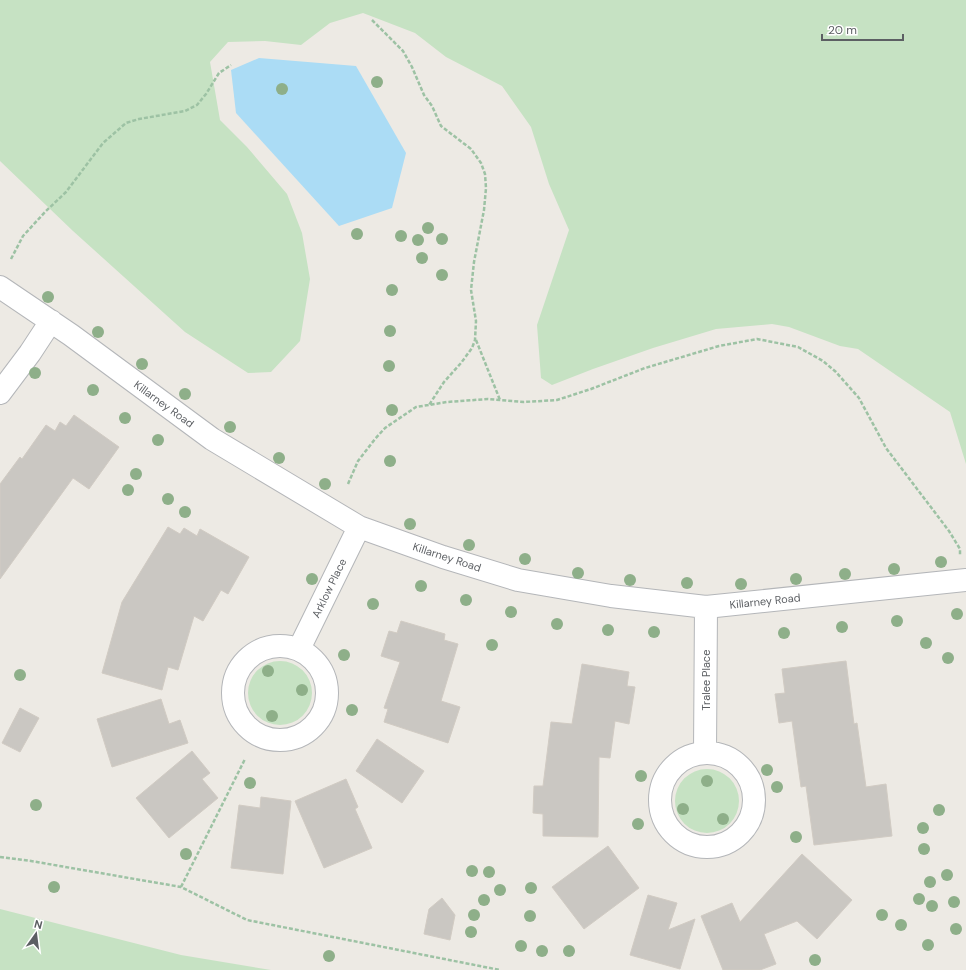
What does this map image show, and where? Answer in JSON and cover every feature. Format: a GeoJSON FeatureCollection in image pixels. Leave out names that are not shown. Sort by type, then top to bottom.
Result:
{"type":"FeatureCollection","features":[{"type":"Feature","properties":{"kind":"street","name":"Killarney Road"},"geometry":{"type":"LineString","coordinates":[[0,287],[51,321],[212,439],[359,527],[442,557],[518,580],[611,596],[706,608],[965,580]]}},
{"type":"Feature","properties":{"kind":"street"},"geometry":{"type":"LineString","coordinates":[[0,393],[30,353],[51,321]]}},
{"type":"Feature","properties":{"kind":"street","name":"Arklow Place"},"geometry":{"type":"LineString","coordinates":[[299,649],[359,527]]}},
{"type":"Feature","properties":{"kind":"street","name":"Tralee Place"},"geometry":{"type":"LineString","coordinates":[[705,752],[706,608]]}},
{"type":"Feature","properties":{"kind":"street"},"geometry":{"type":"LineString","coordinates":[[284,645],[299,649],[313,658],[322,670],[327,685],[328,701],[322,716],[313,728],[300,736],[284,741],[269,740],[254,733],[242,722],[235,709],[232,693],[235,678],[242,664],[254,653],[268,647],[284,645]]}},
{"type":"Feature","properties":{"kind":"street"},"geometry":{"type":"LineString","coordinates":[[705,752],[721,754],[735,761],[746,772],[753,787],[755,802],[752,818],[744,831],[732,841],[717,847],[701,847],[686,843],[673,834],[664,821],[660,805],[660,790],[666,776],[676,763],[690,755],[705,752]]}},
{"type":"Feature","properties":{"kind":"path"},"geometry":{"type":"LineString","coordinates":[[372,20],[403,51],[412,67],[424,95],[432,106],[442,126],[471,149],[481,163],[485,174],[486,188],[484,210],[474,262],[471,290],[476,321],[476,340],[500,400]]}},
{"type":"Feature","properties":{"kind":"path"},"geometry":{"type":"LineString","coordinates":[[11,259],[23,236],[66,192],[103,143],[126,123],[139,119],[185,112],[197,105],[219,73],[231,65]]}},
{"type":"Feature","properties":{"kind":"path"},"geometry":{"type":"LineString","coordinates":[[348,484],[358,461],[375,439],[385,428],[416,407],[447,402],[488,399],[524,402],[557,400],[591,389],[645,368],[719,346],[757,339],[798,347],[823,361],[836,372],[859,398],[886,448],[953,537],[960,549],[965,580]]}},
{"type":"Feature","properties":{"kind":"path"},"geometry":{"type":"LineString","coordinates":[[429,405],[444,382],[472,348],[476,340]]}},
{"type":"Feature","properties":{"kind":"path"},"geometry":{"type":"LineString","coordinates":[[180,887],[245,759]]}},
{"type":"Feature","properties":{"kind":"path"},"geometry":{"type":"LineString","coordinates":[[0,857],[32,861],[180,887],[247,920],[500,970]]}},
{"type":"Feature","properties":{"kind":"green space"},"geometry":{"type":"Polygon","coordinates":[[[0,0],[966,0],[966,464],[950,412],[858,349],[840,346],[789,327],[772,324],[716,329],[653,348],[552,385],[541,378],[537,325],[569,230],[549,184],[531,127],[502,86],[446,57],[415,33],[363,13],[330,23],[301,45],[265,41],[228,42],[210,62],[220,120],[247,147],[287,194],[302,233],[310,279],[300,341],[271,372],[248,373],[185,332],[73,231],[0,161],[0,0]]]}},
{"type":"Feature","properties":{"kind":"green space"},"geometry":{"type":"Polygon","coordinates":[[[274,661],[286,661],[303,670],[310,681],[312,693],[310,705],[303,716],[286,725],[274,725],[262,720],[253,711],[248,699],[248,687],[253,675],[262,666],[274,661]]]}},
{"type":"Feature","properties":{"kind":"green space"},"geometry":{"type":"Polygon","coordinates":[[[701,769],[713,769],[730,778],[737,789],[739,801],[737,813],[730,824],[713,833],[701,833],[689,828],[680,819],[675,807],[675,795],[680,783],[689,774],[701,769]]]}},
{"type":"Feature","properties":{"kind":"green space"},"geometry":{"type":"Polygon","coordinates":[[[0,909],[181,955],[271,970],[0,970],[0,909]]]}},
{"type":"Feature","properties":{"kind":"water"},"geometry":{"type":"Polygon","coordinates":[[[259,58],[356,66],[406,153],[392,208],[339,226],[236,113],[231,70],[259,58]]]}},
{"type":"Feature","properties":{"kind":"building"},"geometry":{"type":"Polygon","coordinates":[[[74,415],[119,447],[89,489],[73,478],[0,579],[0,484],[20,457],[22,459],[46,425],[55,431],[60,422],[66,426],[74,415]]]}},
{"type":"Feature","properties":{"kind":"building"},"geometry":{"type":"Polygon","coordinates":[[[168,527],[180,534],[184,528],[197,536],[200,529],[249,557],[228,594],[221,590],[203,621],[194,616],[178,670],[168,667],[162,690],[102,673],[122,602],[168,527]]]}},
{"type":"Feature","properties":{"kind":"building"},"geometry":{"type":"Polygon","coordinates":[[[401,621],[445,634],[444,640],[458,644],[441,701],[460,707],[448,743],[384,722],[388,709],[384,708],[400,662],[381,656],[389,631],[397,633],[401,621]]]}},
{"type":"Feature","properties":{"kind":"building"},"geometry":{"type":"Polygon","coordinates":[[[846,661],[854,724],[857,723],[866,787],[886,784],[892,836],[814,845],[806,786],[801,787],[792,721],[779,723],[775,694],[785,693],[782,669],[846,661]]]}},
{"type":"Feature","properties":{"kind":"building"},"geometry":{"type":"Polygon","coordinates":[[[582,664],[629,672],[627,686],[635,687],[629,724],[615,721],[610,758],[599,757],[598,837],[543,836],[543,814],[533,813],[534,786],[543,786],[551,722],[572,724],[582,664]]]}},
{"type":"Feature","properties":{"kind":"building"},"geometry":{"type":"Polygon","coordinates":[[[161,699],[169,724],[180,720],[188,743],[112,767],[97,719],[161,699]]]}},
{"type":"Feature","properties":{"kind":"building"},"geometry":{"type":"Polygon","coordinates":[[[20,708],[39,718],[20,752],[2,743],[20,708]]]}},
{"type":"Feature","properties":{"kind":"building"},"geometry":{"type":"Polygon","coordinates":[[[377,739],[424,771],[402,803],[356,771],[377,739]]]}},
{"type":"Feature","properties":{"kind":"building"},"geometry":{"type":"Polygon","coordinates":[[[192,751],[210,773],[202,779],[218,798],[169,838],[136,798],[192,751]]]}},
{"type":"Feature","properties":{"kind":"building"},"geometry":{"type":"Polygon","coordinates":[[[346,779],[358,807],[355,809],[372,848],[324,868],[295,801],[346,779]]]}},
{"type":"Feature","properties":{"kind":"building"},"geometry":{"type":"Polygon","coordinates":[[[261,797],[291,801],[283,874],[231,868],[239,805],[260,808],[261,797]]]}},
{"type":"Feature","properties":{"kind":"building"},"geometry":{"type":"Polygon","coordinates":[[[608,846],[639,888],[584,929],[552,887],[608,846]]]}},
{"type":"Feature","properties":{"kind":"building"},"geometry":{"type":"Polygon","coordinates":[[[802,854],[852,900],[817,939],[797,921],[764,934],[776,964],[760,970],[723,970],[701,916],[732,903],[740,922],[802,854]]]}},
{"type":"Feature","properties":{"kind":"building"},"geometry":{"type":"Polygon","coordinates":[[[648,895],[677,903],[668,930],[695,919],[680,969],[630,955],[648,895]]]}},
{"type":"Feature","properties":{"kind":"building"},"geometry":{"type":"Polygon","coordinates":[[[442,898],[455,915],[450,940],[424,934],[429,909],[442,898]]]}}]}
